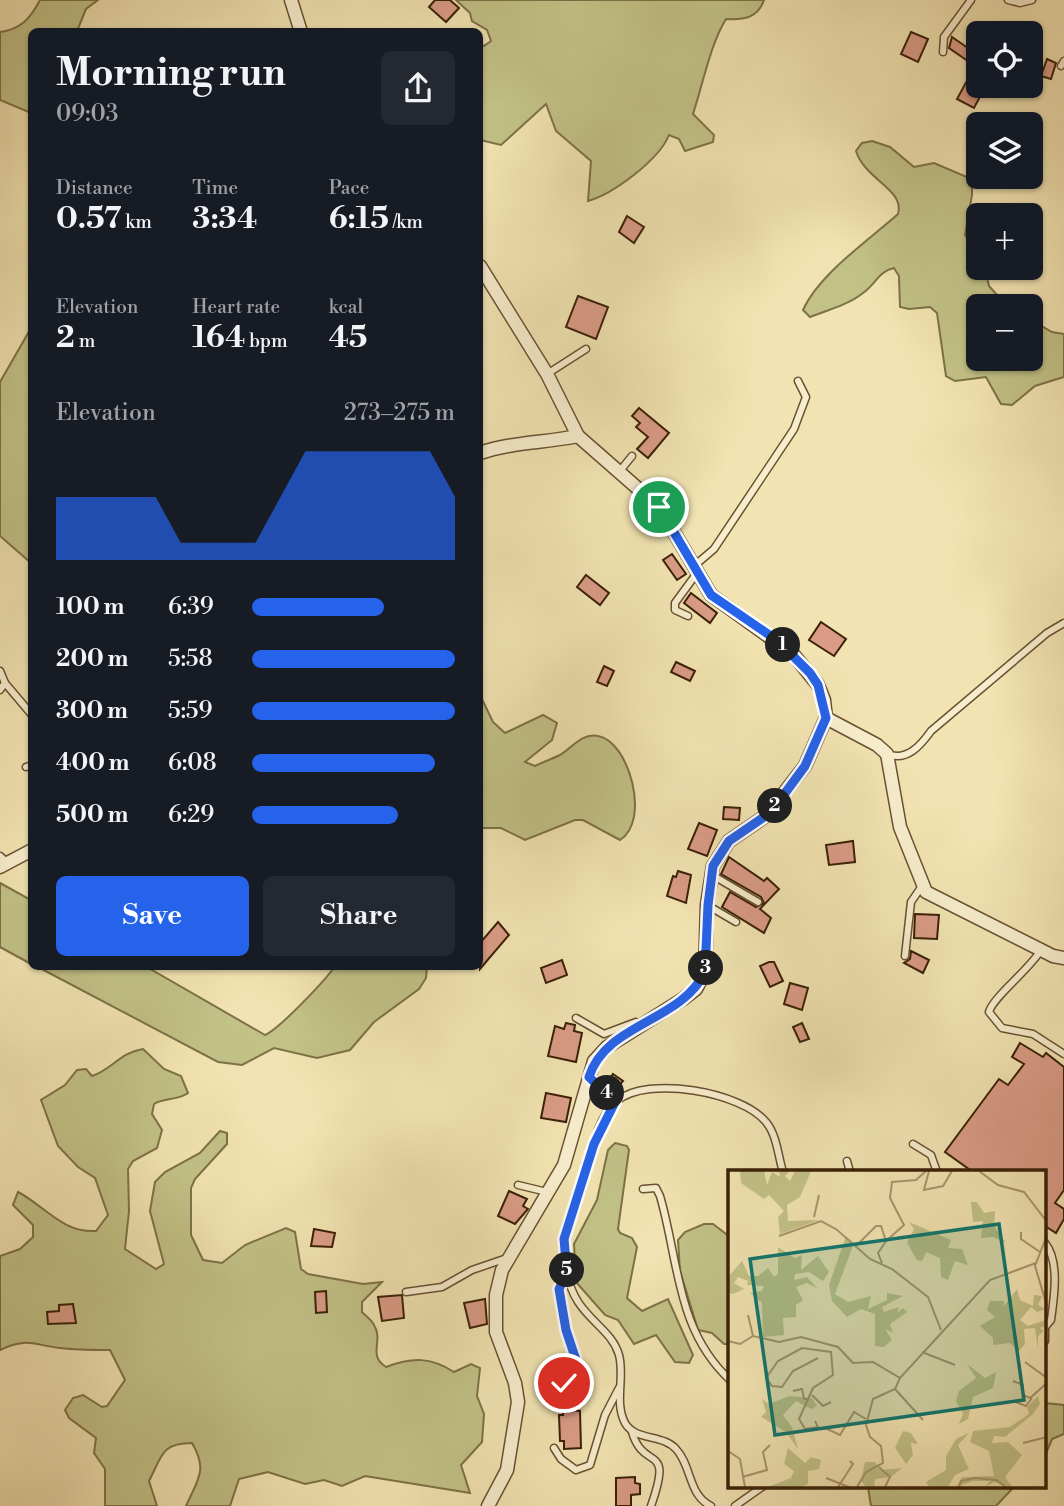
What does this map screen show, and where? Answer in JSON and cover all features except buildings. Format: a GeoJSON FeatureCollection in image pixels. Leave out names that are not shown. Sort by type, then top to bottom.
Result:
{"type":"FeatureCollection","features":[{"type":"Feature","properties":{"kind":"street"},"geometry":{"type":"LineString","coordinates":[[291,0],[301,28]]}},
{"type":"Feature","properties":{"kind":"street"},"geometry":{"type":"LineString","coordinates":[[483,271],[547,374],[578,436],[659,507],[696,570],[720,603],[763,630],[793,654],[818,685],[826,718],[805,766],[777,804],[767,815],[729,841],[711,873],[705,972],[696,989],[607,1047],[594,1061],[573,1140],[549,1193],[509,1257],[498,1283],[496,1332],[515,1383],[518,1402],[507,1470],[488,1506]]}},
{"type":"Feature","properties":{"kind":"street"},"geometry":{"type":"LineString","coordinates":[[483,452],[511,443],[554,442],[578,436]]}},
{"type":"Feature","properties":{"kind":"street"},"geometry":{"type":"LineString","coordinates":[[826,718],[877,745],[887,754],[900,827],[923,884],[932,897],[1041,950],[1064,958]]}},
{"type":"Feature","properties":{"kind":"street"},"geometry":{"type":"LineString","coordinates":[[3,862],[28,852]]}},
{"type":"Feature","properties":{"kind":"lane"},"geometry":{"type":"LineString","coordinates":[[943,52],[944,37],[971,0]]}},
{"type":"Feature","properties":{"kind":"lane"},"geometry":{"type":"LineString","coordinates":[[1008,0],[1032,0]]}},
{"type":"Feature","properties":{"kind":"lane"},"geometry":{"type":"LineString","coordinates":[[547,374],[586,349]]}},
{"type":"Feature","properties":{"kind":"lane"},"geometry":{"type":"LineString","coordinates":[[688,616],[675,610],[675,603],[794,429],[806,397],[799,381]]}},
{"type":"Feature","properties":{"kind":"lane"},"geometry":{"type":"LineString","coordinates":[[619,472],[632,456]]}},
{"type":"Feature","properties":{"kind":"lane"},"geometry":{"type":"LineString","coordinates":[[887,754],[905,755],[919,748],[931,731],[1047,633],[1064,624]]}},
{"type":"Feature","properties":{"kind":"lane"},"geometry":{"type":"LineString","coordinates":[[0,671],[5,683],[28,710]]}},
{"type":"Feature","properties":{"kind":"lane"},"geometry":{"type":"LineString","coordinates":[[0,690],[5,683]]}},
{"type":"Feature","properties":{"kind":"lane"},"geometry":{"type":"LineString","coordinates":[[711,873],[714,878],[758,902]]}},
{"type":"Feature","properties":{"kind":"lane"},"geometry":{"type":"LineString","coordinates":[[905,956],[911,902],[923,884]]}},
{"type":"Feature","properties":{"kind":"lane"},"geometry":{"type":"LineString","coordinates":[[708,905],[736,922]]}},
{"type":"Feature","properties":{"kind":"lane"},"geometry":{"type":"LineString","coordinates":[[1041,950],[1022,976],[995,1000],[989,1012],[1002,1028],[1032,1034],[1064,1054]]}},
{"type":"Feature","properties":{"kind":"lane"},"geometry":{"type":"LineString","coordinates":[[576,1018],[604,1034],[664,1012]]}},
{"type":"Feature","properties":{"kind":"lane"},"geometry":{"type":"LineString","coordinates":[[589,1077],[615,1102]]}},
{"type":"Feature","properties":{"kind":"lane"},"geometry":{"type":"LineString","coordinates":[[651,1506],[662,1472],[660,1464],[643,1450],[622,1413],[619,1357],[612,1341],[583,1311],[573,1294],[567,1273],[564,1239],[570,1213],[582,1189],[594,1144],[615,1102],[626,1096],[671,1088],[734,1101],[753,1110],[767,1122],[782,1170]]}},
{"type":"Feature","properties":{"kind":"lane"},"geometry":{"type":"LineString","coordinates":[[913,1144],[932,1155],[936,1170]]}},
{"type":"Feature","properties":{"kind":"lane"},"geometry":{"type":"LineString","coordinates":[[847,1161],[849,1170]]}},
{"type":"Feature","properties":{"kind":"lane"},"geometry":{"type":"LineString","coordinates":[[518,1185],[549,1193]]}},
{"type":"Feature","properties":{"kind":"lane"},"geometry":{"type":"LineString","coordinates":[[643,1189],[656,1188],[660,1196],[677,1281],[691,1325],[705,1351],[728,1378]]}},
{"type":"Feature","properties":{"kind":"lane"},"geometry":{"type":"LineString","coordinates":[[1046,1245],[1052,1255],[1053,1274],[1052,1321],[1046,1326]]}},
{"type":"Feature","properties":{"kind":"lane"},"geometry":{"type":"LineString","coordinates":[[407,1292],[442,1287],[472,1270],[509,1257]]}},
{"type":"Feature","properties":{"kind":"lane"},"geometry":{"type":"LineString","coordinates":[[564,1383],[577,1375],[579,1369],[561,1307],[559,1289],[567,1273]]}},
{"type":"Feature","properties":{"kind":"lane"},"geometry":{"type":"LineString","coordinates":[[554,1448],[561,1459],[576,1470],[590,1465],[605,1415],[620,1386]]}},
{"type":"Feature","properties":{"kind":"lane"},"geometry":{"type":"LineString","coordinates":[[632,1433],[664,1441],[676,1448],[694,1489],[702,1500],[711,1506]]}},
{"type":"Feature","properties":{"kind":"lane"},"geometry":{"type":"LineString","coordinates":[[735,1506],[761,1488]]}},
{"type":"Feature","properties":{"kind":"green space"},"geometry":{"type":"Polygon","coordinates":[[[40,0],[98,0],[86,9],[78,28],[28,28],[28,112],[0,100],[0,32],[14,28],[32,13],[40,0]]]}},
{"type":"Feature","properties":{"kind":"green space"},"geometry":{"type":"Polygon","coordinates":[[[456,0],[764,0],[758,11],[750,17],[726,19],[711,53],[693,114],[714,135],[713,142],[685,151],[679,139],[669,135],[656,155],[634,175],[610,191],[588,201],[591,161],[556,131],[546,104],[501,145],[483,141],[483,45],[491,41],[487,30],[472,21],[470,13],[456,0]]]}},
{"type":"Feature","properties":{"kind":"green space"},"geometry":{"type":"Polygon","coordinates":[[[872,141],[890,147],[914,167],[934,163],[966,177],[966,189],[972,189],[971,203],[966,203],[966,280],[988,280],[996,294],[966,294],[966,371],[1043,371],[1043,327],[1064,334],[1064,377],[1035,386],[1012,405],[1001,404],[986,377],[955,381],[946,376],[937,313],[930,307],[900,307],[899,276],[894,268],[844,304],[810,317],[803,310],[810,297],[832,271],[898,214],[899,205],[896,198],[861,161],[856,151],[862,143],[872,141]]]}},
{"type":"Feature","properties":{"kind":"green space"},"geometry":{"type":"Polygon","coordinates":[[[28,333],[28,560],[0,536],[0,382],[28,333]]]}},
{"type":"Feature","properties":{"kind":"green space"},"geometry":{"type":"Polygon","coordinates":[[[483,701],[493,722],[505,733],[543,715],[557,723],[552,740],[525,762],[535,766],[560,755],[587,737],[598,736],[609,741],[627,766],[635,800],[634,816],[629,830],[620,840],[583,820],[575,820],[525,840],[501,828],[483,828],[483,701]]]}},
{"type":"Feature","properties":{"kind":"green space"},"geometry":{"type":"Polygon","coordinates":[[[0,883],[28,898],[28,962],[0,947],[0,883]]]}},
{"type":"Feature","properties":{"kind":"green space"},"geometry":{"type":"Polygon","coordinates":[[[44,970],[152,970],[265,1035],[301,1004],[332,970],[427,970],[426,978],[419,989],[374,1022],[350,1050],[317,1058],[274,1048],[242,1065],[218,1062],[44,970]]]}},
{"type":"Feature","properties":{"kind":"green space"},"geometry":{"type":"Polygon","coordinates":[[[143,1049],[164,1069],[181,1076],[188,1093],[154,1104],[152,1114],[162,1130],[157,1148],[133,1161],[128,1169],[129,1211],[125,1249],[156,1269],[164,1264],[150,1211],[155,1182],[165,1172],[200,1153],[220,1131],[227,1133],[227,1144],[195,1179],[191,1188],[191,1235],[203,1260],[222,1263],[245,1245],[286,1228],[295,1232],[301,1269],[308,1274],[363,1284],[382,1282],[362,1302],[362,1312],[372,1321],[377,1331],[376,1353],[380,1362],[386,1367],[404,1361],[429,1361],[454,1372],[471,1364],[480,1368],[477,1396],[484,1414],[482,1442],[461,1465],[470,1493],[365,1476],[342,1486],[324,1480],[305,1484],[268,1472],[239,1479],[230,1506],[186,1506],[200,1468],[200,1460],[192,1443],[174,1445],[160,1458],[149,1481],[157,1506],[105,1506],[105,1469],[94,1453],[96,1438],[69,1418],[65,1410],[73,1398],[83,1395],[102,1407],[107,1406],[125,1380],[110,1350],[66,1349],[24,1343],[0,1350],[0,1256],[20,1249],[33,1237],[33,1225],[13,1205],[18,1192],[73,1228],[96,1231],[108,1215],[95,1178],[78,1167],[58,1146],[41,1100],[65,1085],[77,1070],[86,1069],[92,1076],[128,1054],[143,1049]]]}},
{"type":"Feature","properties":{"kind":"green space"},"geometry":{"type":"Polygon","coordinates":[[[615,1143],[627,1146],[629,1150],[618,1229],[620,1233],[632,1238],[637,1247],[627,1298],[642,1311],[668,1299],[693,1355],[689,1363],[675,1362],[656,1335],[634,1344],[618,1320],[605,1315],[576,1282],[574,1244],[597,1200],[608,1150],[615,1143]]]}},
{"type":"Feature","properties":{"kind":"green space"},"geometry":{"type":"Polygon","coordinates":[[[704,1224],[713,1224],[728,1235],[728,1344],[724,1344],[712,1333],[698,1330],[680,1271],[678,1240],[685,1232],[704,1224]]]}},
{"type":"Feature","properties":{"kind":"green space"},"geometry":{"type":"Polygon","coordinates":[[[1046,1403],[1064,1405],[1064,1434],[1052,1439],[1046,1454],[1046,1403]]]}},
{"type":"Feature","properties":{"kind":"green space"},"geometry":{"type":"Polygon","coordinates":[[[868,1488],[1013,1488],[996,1506],[871,1506],[868,1488]]]}},
{"type":"Feature","properties":{"kind":"route"},"geometry":{"type":"LineString","coordinates":[[564,1383],[577,1375],[579,1369],[561,1307],[559,1289],[567,1273],[564,1239],[570,1213],[582,1189],[594,1144],[615,1102],[589,1077],[594,1061],[607,1047],[683,999],[701,982],[705,972],[713,866],[729,841],[767,815],[777,804],[805,766],[826,718],[824,700],[810,673],[778,641],[711,595],[702,583],[684,544],[659,507]]}}]}
